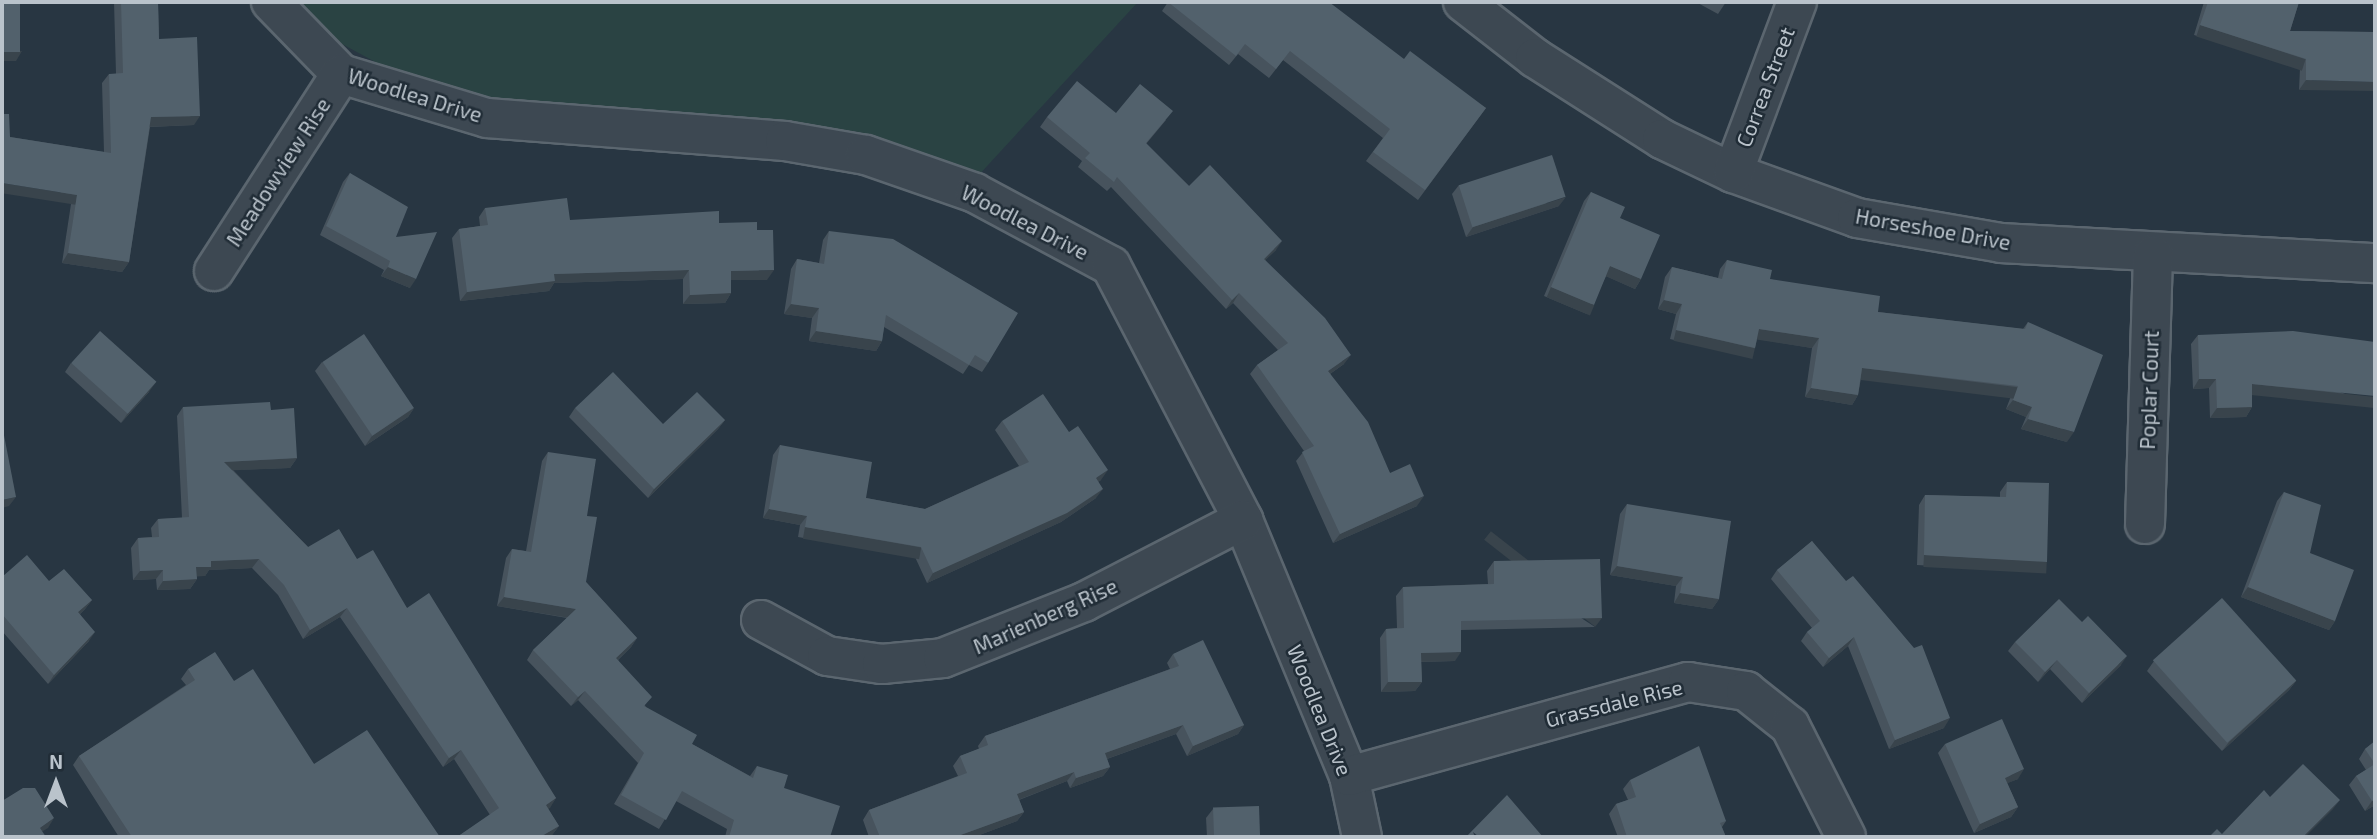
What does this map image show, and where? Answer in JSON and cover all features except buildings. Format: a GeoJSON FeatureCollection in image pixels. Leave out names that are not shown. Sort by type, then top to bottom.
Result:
{"type":"FeatureCollection","features":[{"type":"Feature","properties":{"kind":"street","name":"Woodlea Drive"},"geometry":{"type":"LineString","coordinates":[[271,2],[341,74],[487,118],[785,141],[866,155],[975,193],[1111,266],[1242,520],[1349,776],[1362,837]]}},
{"type":"Feature","properties":{"kind":"street","name":"Horseshoe Drive"},"geometry":{"type":"LineString","coordinates":[[1463,2],[1535,58],[1662,139],[1732,173],[1857,218],[2001,243],[2153,255],[2375,263]]}},
{"type":"Feature","properties":{"kind":"street","name":"Correa Street"},"geometry":{"type":"LineString","coordinates":[[1732,173],[1797,2]]}},
{"type":"Feature","properties":{"kind":"street","name":"Meadowview Rise"},"geometry":{"type":"LineString","coordinates":[[214,271],[341,74]]}},
{"type":"Feature","properties":{"kind":"street","name":"Poplar Court"},"geometry":{"type":"LineString","coordinates":[[2145,524],[2153,255]]}},
{"type":"Feature","properties":{"kind":"street","name":"Marienberg Rise"},"geometry":{"type":"LineString","coordinates":[[761,620],[827,656],[882,664],[943,658],[1084,602],[1242,520]]}},
{"type":"Feature","properties":{"kind":"street","name":"Grassdale Rise"},"geometry":{"type":"LineString","coordinates":[[1349,776],[1688,682],[1746,691],[1790,726],[1846,837]]}},
{"type":"Feature","properties":{"kind":"green space"},"geometry":{"type":"Polygon","coordinates":[[[297,2],[1138,2],[977,177],[859,132],[493,101],[414,83],[320,32],[297,2]]]}}]}
